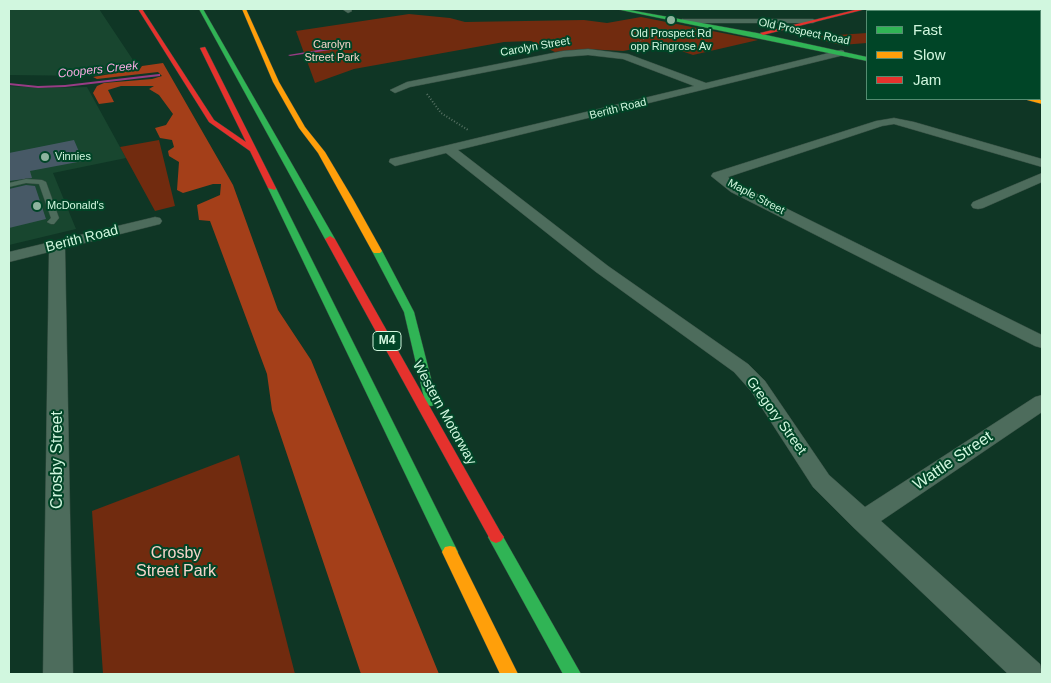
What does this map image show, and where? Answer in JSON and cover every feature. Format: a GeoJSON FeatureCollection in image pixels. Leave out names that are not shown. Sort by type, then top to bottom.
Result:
{"type":"FeatureCollection","features":[{"type":"Feature","properties":{"kind":"main road"},"geometry":{"type":"LineString","coordinates":[[140,9],[212,122],[254,152]]}},
{"type":"Feature","properties":{"kind":"main road","name":"Western Motorway"},"geometry":{"type":"LineString","coordinates":[[201,9],[572,674]]}},
{"type":"Feature","properties":{"kind":"main road"},"geometry":{"type":"LineString","coordinates":[[244,9],[276,82],[302,128],[321,152],[358,215],[409,312],[439,436]]}},
{"type":"Feature","properties":{"kind":"main road"},"geometry":{"type":"LineString","coordinates":[[252,9],[274,59],[298,97],[310,121],[321,152]]}},
{"type":"Feature","properties":{"kind":"main road","name":"Old Prospect Road"},"geometry":{"type":"LineString","coordinates":[[618,9],[757,35],[866,59]]}},
{"type":"Feature","properties":{"kind":"main road"},"geometry":{"type":"LineString","coordinates":[[757,35],[864,9]]}},
{"type":"Feature","properties":{"kind":"main road","name":"M4"},"geometry":{"type":"LineString","coordinates":[[196,34],[509,674]]}},
{"type":"Feature","properties":{"kind":"street"},"geometry":{"type":"LineString","coordinates":[[686,21],[813,21]]}},
{"type":"Feature","properties":{"kind":"street","name":"Carolyn Street"},"geometry":{"type":"LineString","coordinates":[[395,90],[418,82],[563,54],[588,52],[608,53],[643,61],[707,87]]}},
{"type":"Feature","properties":{"kind":"street","name":"Berith Road"},"geometry":{"type":"LineString","coordinates":[[395,162],[486,142],[841,53]]}},
{"type":"Feature","properties":{"kind":"street","name":"Maple Street"},"geometry":{"type":"LineString","coordinates":[[1042,163],[910,124],[890,121],[718,176],[736,189],[1042,342]]}},
{"type":"Feature","properties":{"kind":"street","name":"Gregory Street"},"geometry":{"type":"LineString","coordinates":[[450,150],[602,269],[741,368],[758,386],[822,481],[1029,674]]}},
{"type":"Feature","properties":{"kind":"street"},"geometry":{"type":"LineString","coordinates":[[978,205],[1042,177]]}},
{"type":"Feature","properties":{"kind":"street","name":"Berith Road"},"geometry":{"type":"LineString","coordinates":[[9,257],[156,221]]}},
{"type":"Feature","properties":{"kind":"street","name":"Crosby Street"},"geometry":{"type":"LineString","coordinates":[[57,245],[58,674]]}},
{"type":"Feature","properties":{"kind":"street","name":"Wattle Street"},"geometry":{"type":"LineString","coordinates":[[863,521],[1042,402]]}},
{"type":"Feature","properties":{"kind":"lane"},"geometry":{"type":"LineString","coordinates":[[9,185],[32,181],[42,182]]}},
{"type":"Feature","properties":{"kind":"lane"},"geometry":{"type":"LineString","coordinates":[[9,189],[42,182]]}},
{"type":"Feature","properties":{"kind":"lane"},"geometry":{"type":"LineString","coordinates":[[42,182],[55,218],[51,222]]}},
{"type":"Feature","properties":{"kind":"path"},"geometry":{"type":"LineString","coordinates":[[608,53],[683,24],[686,21]]}},
{"type":"Feature","properties":{"kind":"path"},"geometry":{"type":"LineString","coordinates":[[418,82],[442,112],[486,142]]}},
{"type":"Feature","properties":{"kind":"shaded area"},"geometry":{"type":"Polygon","coordinates":[[[9,9],[99,9],[139,69],[95,76],[9,75],[9,9]]]}},
{"type":"Feature","properties":{"kind":"shaded area"},"geometry":{"type":"Polygon","coordinates":[[[163,63],[233,185],[278,310],[311,360],[439,674],[361,674],[272,410],[267,374],[210,221],[199,220],[197,205],[220,195],[221,184],[213,184],[183,193],[177,190],[179,162],[169,156],[168,151],[174,147],[172,140],[160,138],[155,128],[166,125],[173,114],[159,95],[149,89],[154,86],[121,86],[108,90],[114,102],[99,104],[93,93],[97,86],[104,83],[152,79],[162,76],[158,72],[97,79],[93,77],[163,63]]]}},
{"type":"Feature","properties":{"kind":"shaded area"},"geometry":{"type":"Polygon","coordinates":[[[9,86],[44,88],[87,87],[126,158],[53,173],[76,229],[9,245],[9,86]]]}},
{"type":"Feature","properties":{"kind":"green space","name":"Carolyn Street Park"},"geometry":{"type":"Polygon","coordinates":[[[409,14],[450,18],[465,22],[584,20],[607,23],[641,17],[758,40],[693,55],[661,44],[623,51],[585,49],[555,52],[531,41],[504,42],[354,69],[315,83],[296,31],[409,14]]]}},
{"type":"Feature","properties":{"kind":"green space"},"geometry":{"type":"Polygon","coordinates":[[[866,33],[866,43],[841,45],[809,37],[866,33]]]}},
{"type":"Feature","properties":{"kind":"green space"},"geometry":{"type":"Polygon","coordinates":[[[159,140],[175,206],[155,211],[120,147],[159,140]]]}},
{"type":"Feature","properties":{"kind":"green space","name":"Crosby Street Park"},"geometry":{"type":"Polygon","coordinates":[[[239,455],[295,674],[103,674],[92,511],[239,455]]]}},
{"type":"Feature","properties":{"kind":"building","name":"Vinnies"},"geometry":{"type":"Polygon","coordinates":[[[74,140],[83,161],[30,171],[32,178],[9,181],[9,153],[74,140]]]}},
{"type":"Feature","properties":{"kind":"building"},"geometry":{"type":"Polygon","coordinates":[[[26,185],[35,186],[46,219],[9,228],[9,189],[26,185]]]}},
{"type":"Feature","properties":{"kind":"waterway","name":"Coopers Creek"},"geometry":{"type":"LineString","coordinates":[[290,55],[349,46]]}},
{"type":"Feature","properties":{"kind":"waterway","name":"Coopers Creek"},"geometry":{"type":"LineString","coordinates":[[9,84],[38,87],[65,86],[159,75]]}},
{"type":"Feature","properties":{"kind":"traffic: fast"},"geometry":{"type":"LineString","coordinates":[[201,9],[330,239]]}},
{"type":"Feature","properties":{"kind":"traffic: fast"},"geometry":{"type":"LineString","coordinates":[[618,9],[757,35],[866,59]]}},
{"type":"Feature","properties":{"kind":"traffic: fast"},"geometry":{"type":"LineString","coordinates":[[272,188],[450,552]]}},
{"type":"Feature","properties":{"kind":"traffic: fast"},"geometry":{"type":"LineString","coordinates":[[377,251],[409,312],[431,402]]}},
{"type":"Feature","properties":{"kind":"traffic: fast"},"geometry":{"type":"LineString","coordinates":[[496,537],[572,674]]}},
{"type":"Feature","properties":{"kind":"traffic: slow"},"geometry":{"type":"LineString","coordinates":[[244,9],[276,82],[302,128],[321,152],[377,251]]}},
{"type":"Feature","properties":{"kind":"traffic: slow"},"geometry":{"type":"LineString","coordinates":[[1033,100],[1042,102]]}},
{"type":"Feature","properties":{"kind":"traffic: slow"},"geometry":{"type":"LineString","coordinates":[[450,552],[509,674]]}},
{"type":"Feature","properties":{"kind":"traffic: jam"},"geometry":{"type":"LineString","coordinates":[[140,9],[211,121],[251,149]]}},
{"type":"Feature","properties":{"kind":"traffic: jam"},"geometry":{"type":"LineString","coordinates":[[763,33],[864,9]]}},
{"type":"Feature","properties":{"kind":"traffic: jam"},"geometry":{"type":"LineString","coordinates":[[203,48],[272,188]]}},
{"type":"Feature","properties":{"kind":"traffic: jam"},"geometry":{"type":"LineString","coordinates":[[330,239],[496,537]]}},
{"type":"Feature","properties":{"kind":"place","name":"Old Prospect Rd opp Ringrose Av"},"geometry":{"type":"Point","coordinates":[671,20]}},
{"type":"Feature","properties":{"kind":"place","name":"Vinnies"},"geometry":{"type":"Point","coordinates":[45,157]}},
{"type":"Feature","properties":{"kind":"place","name":"McDonald's"},"geometry":{"type":"Point","coordinates":[37,206]}}]}
